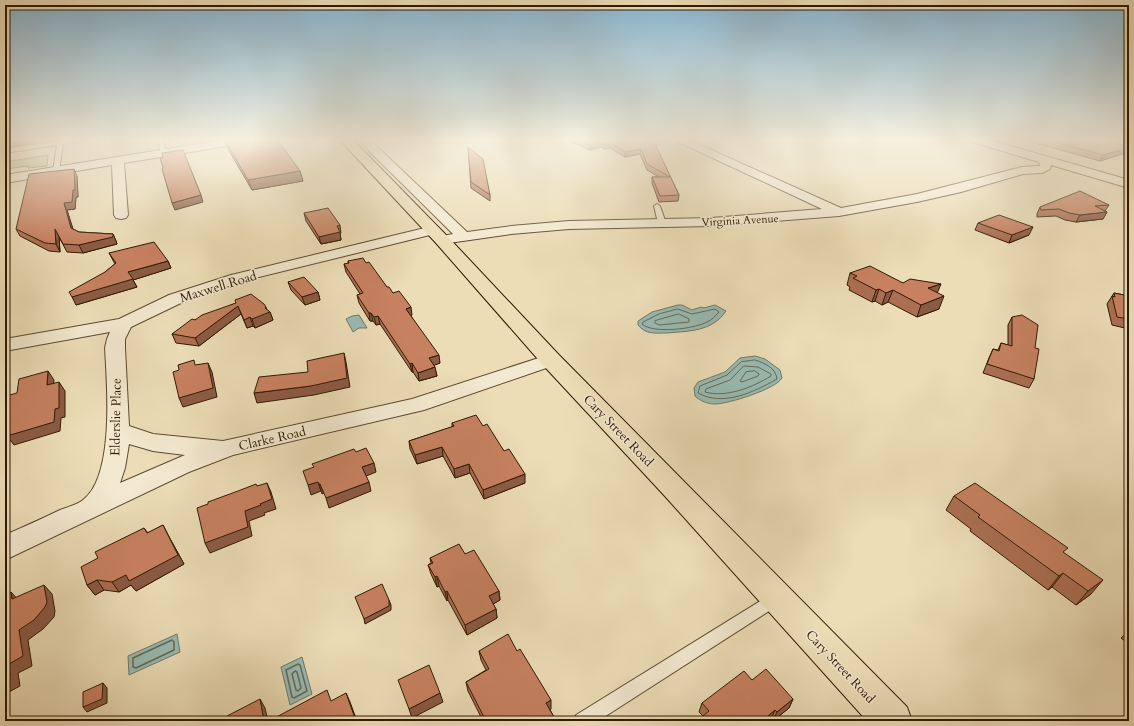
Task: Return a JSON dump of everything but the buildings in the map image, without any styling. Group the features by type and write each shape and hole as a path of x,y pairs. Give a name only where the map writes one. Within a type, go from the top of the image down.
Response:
{"main road":[{"name":"Cary Street Road","path":"381,173 446,235 551,360 673,487 893,721"}],"street":[{"path":"5,178 42,173"},
{"path":"118,173 120,215"},
{"path":"392,173 446,235"},
{"path":"752,173 839,212"},
{"name":"Virginia Avenue","path":"446,235 563,226 762,219 839,212 917,198 1015,173"},
{"name":"Virginia Avenue","path":"1061,173 1108,178 1126,173"},
{"path":"1090,173 1129,184"},
{"name":"Maxwell Road","path":"5,345 124,324 175,299 237,278 446,235"},
{"name":"Elderslie Place","path":"92,506 106,486 113,469 116,455 117,430 115,348 116,340 124,324"},
{"name":"Clarke Road","path":"5,548 180,466 228,448 416,405 551,360"},
{"path":"117,430 136,439 172,446 228,448"}],"lane":[{"path":"657,206 662,223"},
{"path":"582,721 777,598"}],"water":[{"path":"682,305 692,310 715,305 726,311 720,318 707,327 691,331 651,333 638,325 638,321 652,312"},
{"path":"359,315 367,328 359,328 353,332 346,319"},
{"path":"755,356 765,359 780,370 782,378 771,387 762,391 740,399 721,403 707,403 695,396 694,388 698,382 725,372 740,358"},
{"path":"177,634 180,652 129,675 128,656"},
{"path":"302,657 312,694 290,705 281,667"}]}
